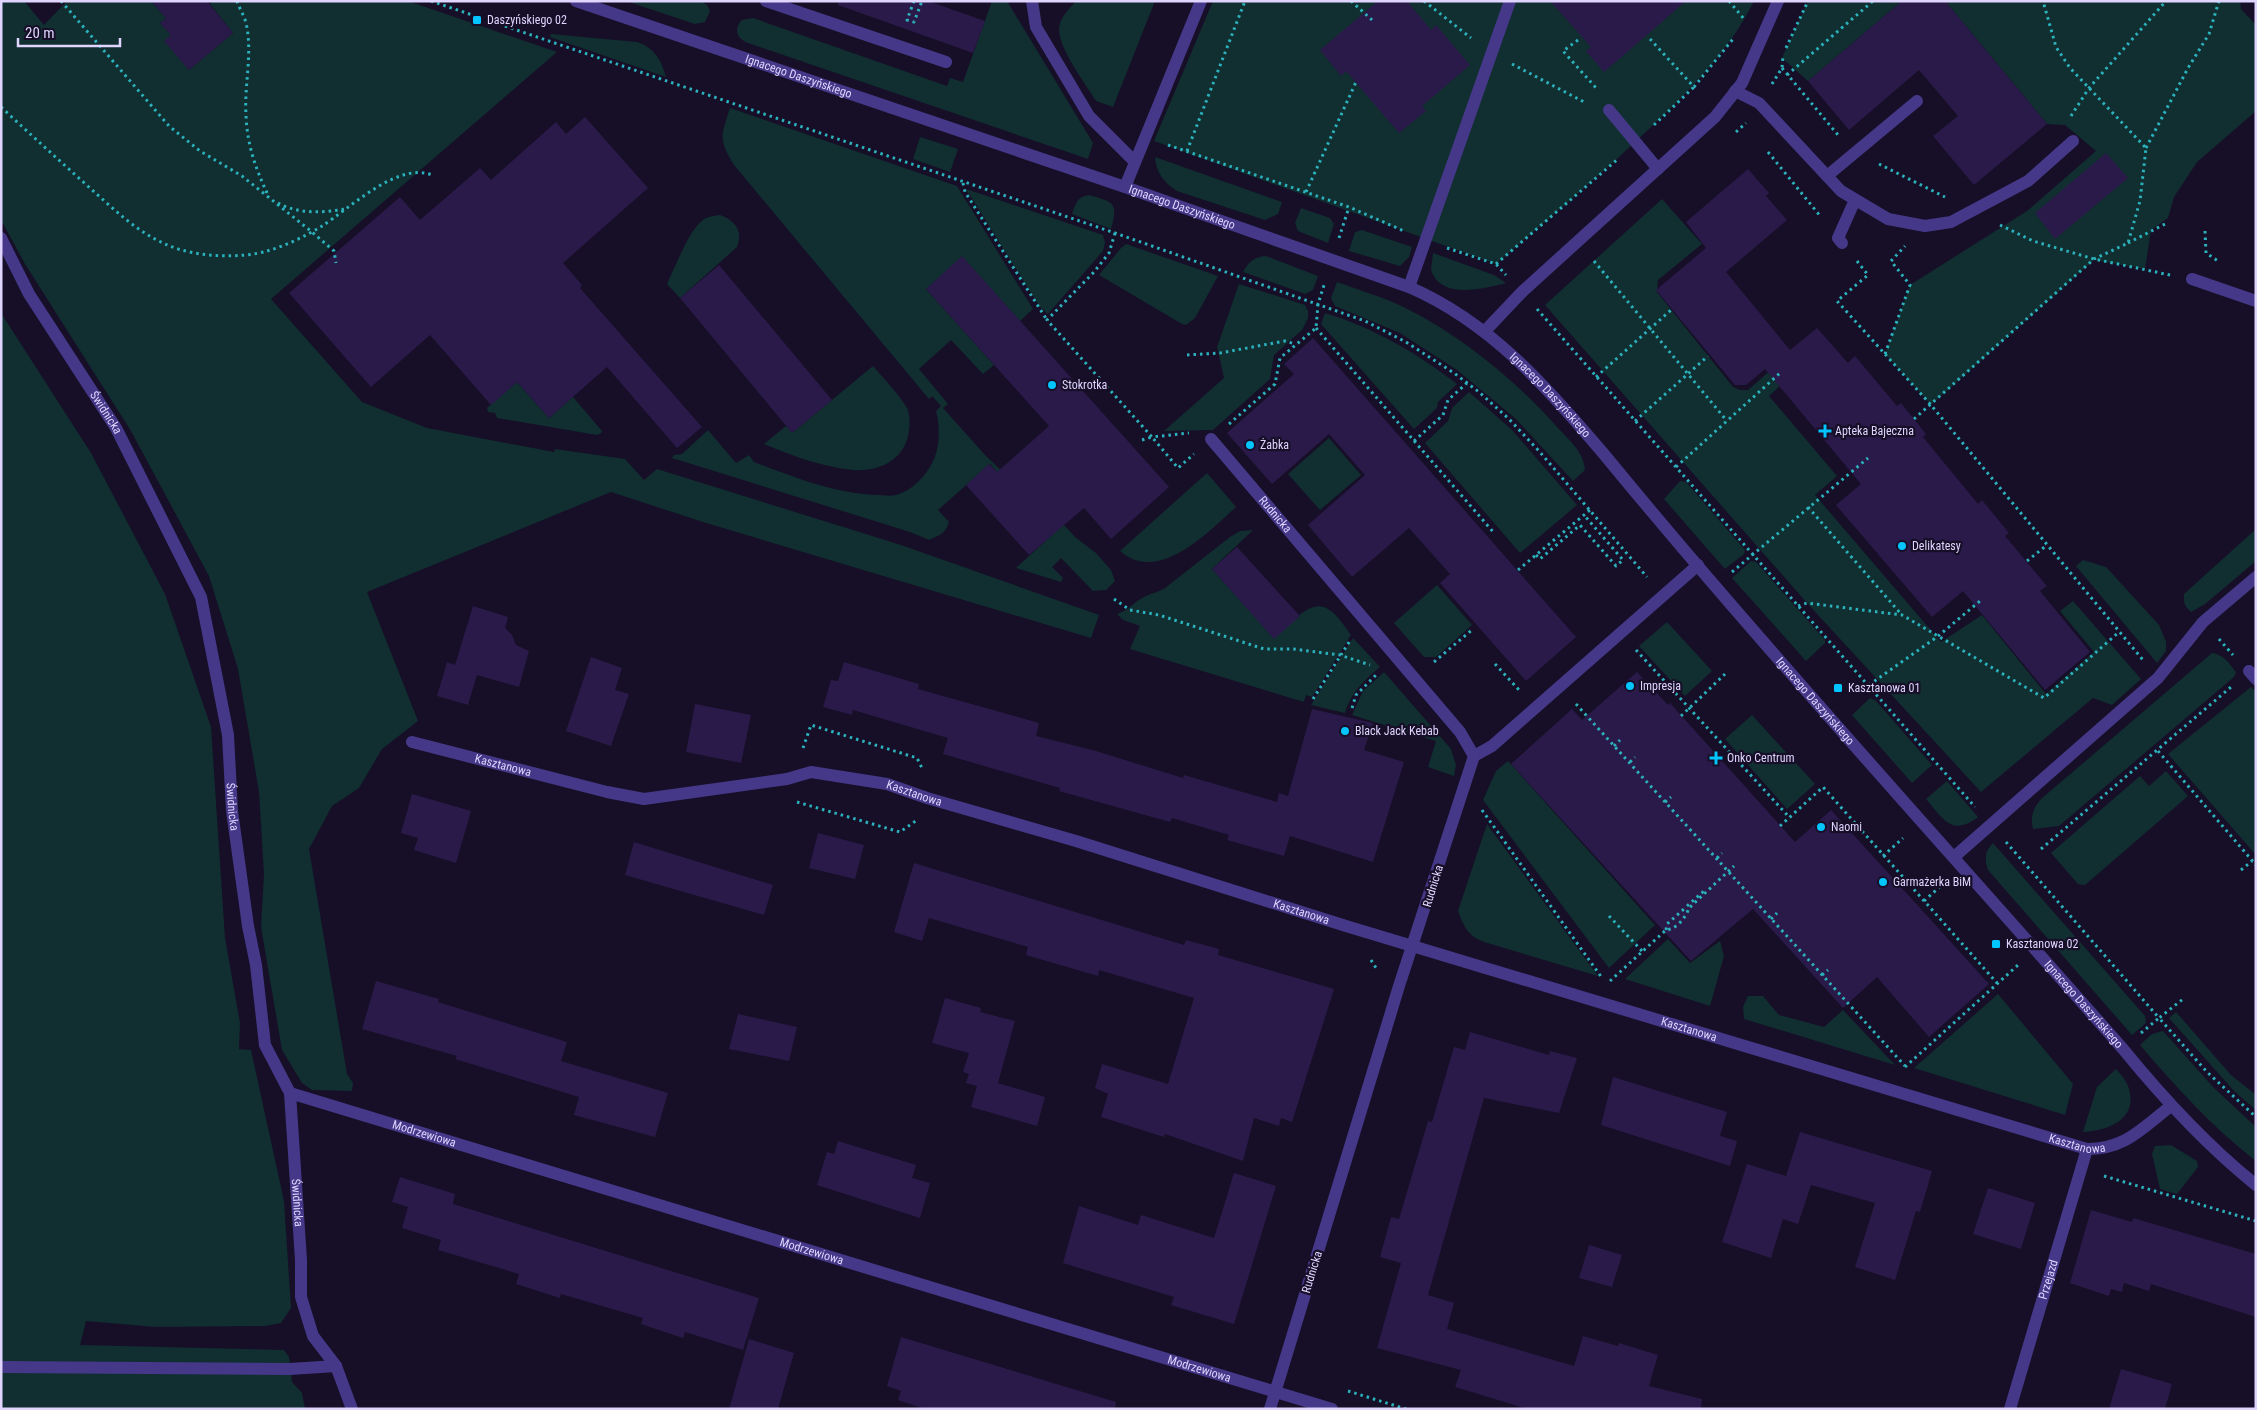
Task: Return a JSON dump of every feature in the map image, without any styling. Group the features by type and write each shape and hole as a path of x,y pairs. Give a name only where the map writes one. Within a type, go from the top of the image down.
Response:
{"street":[{"name":"Ignacego Daszyńskiego","path":"576,1 1125,187 1409,287 1448,306 1485,331 1532,373 1564,407 1715,586 2171,1106 2230,1165 2256,1185"},
{"path":"766,1 946,62"},
{"path":"1032,1 1036,27 1089,116 1135,162"},
{"path":"1125,187 1201,1"},
{"path":"1409,287 1424,240 1510,1"},
{"path":"1485,331 1523,291 1715,117 1742,83 1778,1"},
{"path":"1736,91 1759,103 1841,191 1888,219 1925,226 1951,222 2028,181 2073,141"},
{"path":"1826,176 1916,101"},
{"path":"1609,110 1637,141 1658,169"},
{"path":"1840,240 1855,200"},
{"name":"Świdnicka","path":"1,238 29,294 116,428 201,597 228,735 232,811 248,926 256,965 265,1045 290,1093 301,1260 301,1297 313,1336 336,1366 352,1409"},
{"path":"2192,279 2256,301"},
{"name":"Rudnicka","path":"1211,439 1460,732 1474,756 1414,946 1399,986 1270,1409"},
{"path":"1474,756 1492,746 1698,566"},
{"path":"1954,857 2158,678 2203,622 2256,577"},
{"name":"Kasztanowa","path":"412,742 607,792 644,799 790,778 811,772 887,784 927,798 1076,841 1414,946 2087,1149 2111,1148 2122,1144 2171,1106"},
{"name":"Modrzewiowa","path":"290,1093 1332,1409"},
{"name":"Przejazd","path":"2010,1409 2087,1149"},
{"path":"1,1367 290,1369 336,1366"}],"path":[{"path":"61,1 170,126 200,151 242,176 312,232 334,251 336,263"},
{"path":"236,1 246,22 249,48 246,115 250,147 256,172 270,199 289,209 334,211 346,209"},
{"path":"431,1 1115,233 1365,321 1406,342 1467,383 1509,419 1540,451 1650,580"},
{"path":"914,1 907,20 914,22 922,1"},
{"path":"1187,151 1245,1"},
{"path":"1351,1 1372,20"},
{"path":"1729,1 1745,20"},
{"path":"1782,68 1782,58 1808,1"},
{"path":"1788,75 1874,1"},
{"path":"2043,1 2056,47 2070,68 2146,148"},
{"path":"2073,141 2065,125 2089,88 2166,1"},
{"path":"2128,243 2140,201 2146,148 2188,68 2209,34 2219,1"},
{"path":"1740,27 1748,14"},
{"path":"1496,264 1637,141 1694,87 1726,50 1736,34"},
{"path":"1650,39 1694,87"},
{"path":"1578,40 1563,51 1613,107 1609,110"},
{"path":"1306,192 1356,82"},
{"path":"1,107 123,217 151,238 171,247 190,252 246,255 267,251 312,232 382,185 411,172 425,171 434,176"},
{"path":"1746,124 1752,131"},
{"path":"1145,138 1349,207 1424,240 1496,264 1523,291 1596,377 1869,685 2207,1072 2256,1118"},
{"path":"1764,146 1868,275 1837,301 1931,405 2158,678"},
{"path":"963,183 965,192 1047,320 1152,437 1167,434 1205,432 1211,439"},
{"path":"1914,419 2094,260 2167,223"},
{"path":"1885,354 1910,285 1891,261 1925,226"},
{"path":"2205,232 2206,252 2221,262"},
{"path":"1047,320 1094,272 1109,253 1115,233"},
{"path":"1594,261 1727,421"},
{"path":"1318,304 1316,328 1494,534"},
{"path":"1596,377 1671,310"},
{"path":"1280,358 1316,328"},
{"path":"1187,355 1220,353 1285,341 1295,344"},
{"path":"1636,422 1708,356"},
{"path":"1676,467 1780,373"},
{"path":"1414,441 1443,416 1448,400 1467,383"},
{"path":"1715,586 1868,458"},
{"path":"1808,507 1902,615 2044,698 2119,632"},
{"path":"1518,570 1590,510"},
{"path":"1536,555 1540,560 1580,525 1616,566 1623,560 1584,516"},
{"path":"2027,561 2047,545"},
{"path":"1114,599 1130,610 1159,615 1264,649 1340,655 1382,669"},
{"path":"1869,685 1937,636 1980,601"},
{"path":"1798,606 1807,603 1902,615"},
{"path":"1313,699 1340,655 1365,621"},
{"path":"2041,849 2158,750 2252,675 2203,622"},
{"path":"1620,633 1790,817"},
{"path":"1352,708 1355,698 1374,676 1397,658"},
{"path":"1495,664 1514,685"},
{"path":"1681,716 1726,674"},
{"path":"1575,702 1906,1066 2019,964"},
{"path":"920,818 900,832 788,799 790,778 811,725 917,758 924,772"},
{"path":"1614,746 1620,740"},
{"path":"2158,750 2256,865"},
{"path":"1630,762 1635,757"},
{"path":"1780,826 1823,787 1997,983"},
{"path":"1665,802 1671,797"},
{"path":"1482,810 1606,984 1666,930 1667,924 1734,866"},
{"path":"1883,856 1906,835"},
{"path":"1717,858 1722,854"},
{"path":"2241,870 2252,861"},
{"path":"1924,901 1947,881"},
{"path":"1666,930 1672,930 1687,916 1687,908 1704,890"},
{"path":"1771,918 1777,914"},
{"path":"1609,916 1642,951"},
{"path":"1365,956 1370,958 1379,974"},
{"path":"1822,975 1828,970"},
{"path":"2134,1039 2183,999"},
{"path":"2081,1169 2256,1221"}],"green space":[{"path":"1,1 24,1 44,25 67,1 151,1 166,18 160,23 171,35 165,41 189,70 233,33 210,4 213,1 408,1 557,52 271,299 362,402 427,428 554,452 555,449 625,459 644,480 657,469 901,545 1099,615 1091,638 703,522 611,492 367,592 418,721 382,749 359,788 332,806 309,849 347,1074 353,1083 352,1091 312,1090 302,1083 282,1050 261,927 264,874 259,792 238,669 209,576 131,431 25,264 1,220"},
{"path":"626,1 701,1 707,5 710,11 705,22 695,24"},
{"path":"992,1 1007,1 1093,143 1088,159 748,43 741,39 737,30 742,20 753,18 947,86 950,78 963,82"},
{"path":"1076,1 1155,1 1113,107 1096,101 1067,55 1063,45 1059,28 1061,20"},
{"path":"1213,1 1754,1 1733,37 1707,70 1679,100 1612,164 1496,264 1154,141"},
{"path":"1808,1 1902,1 1808,81 1782,58"},
{"path":"1945,1 2240,1 2241,9 2256,25 2256,111 2197,162 2174,197 2168,218 2151,230 2145,269 2094,260 1931,405 1885,354 1910,285 2027,211 2096,151 2065,125 2047,124"},
{"path":"551,34 637,42 653,51 662,65 666,77 550,37"},
{"path":"730,108 957,186 1033,309 1020,321 962,257 926,289 994,365 983,374 951,340 919,369 948,404 943,408 985,455 1007,476 1035,493 1075,537 1096,553 1111,570 1115,581 1106,590 1093,591 1061,558 1052,567 1063,578 1061,582 1016,568 1053,534 990,464 938,510 949,522 942,534 929,540 910,532 672,458 674,455 682,454 708,430 736,463 749,455 754,462 829,488 860,494 891,496 903,492 919,481 932,463 937,449 939,426 936,411 941,406 932,396 929,399 734,165 723,143 723,131"},
{"path":"920,137 958,149 950,172 913,159"},
{"path":"1155,157 1282,202 1278,214 1265,220 1177,191 1162,177 1157,168"},
{"path":"966,189 1103,235 1105,243 1103,251 1048,314 1040,307"},
{"path":"1089,195 1104,199 1112,204 1114,213 1111,229 1072,214 1079,199"},
{"path":"1662,199 1702,244 1658,280 1657,292 1733,387 1740,390 1748,390 1773,368 1786,380 1769,396 1837,476 1815,495 1941,642 1982,615 2046,694 2094,652 2060,611 2073,601 2141,679 2112,705 2093,698 1981,792 1807,603 1545,305"},
{"path":"1301,208 1330,218 1334,224 1328,243 1298,231 1295,223"},
{"path":"720,215 726,217 737,227 739,241 737,247 680,298 667,284 683,250 697,225 708,217"},
{"path":"1362,230 1412,247 1409,257 1400,266 1349,251 1355,232"},
{"path":"1126,244 1218,276 1195,318 1186,325 1182,324 1099,275"},
{"path":"1433,253 1494,275 1506,283 1486,288 1464,290 1444,286 1436,279 1431,270"},
{"path":"1266,256 1318,276 1313,290 1305,294 1243,272 1252,261"},
{"path":"1337,282 1395,303 1461,341 1502,373 1540,409 1579,452 1585,470 1573,481 1516,419 1457,370 1400,333 1335,306 1331,298"},
{"path":"1239,284 1305,305 1308,311 1308,318 1302,330 1274,355 1270,379 1213,430 1164,431 1224,378 1217,347"},
{"path":"1,313 91,453 165,594 211,727 225,938 240,1023 239,1049 251,1050 284,1201 291,1308 281,1323 265,1326 156,1327 86,1321 80,1345 284,1350 289,1357 292,1382 302,1393 305,1409 1,1409"},
{"path":"1325,313 1361,326 1394,342 1457,384 1438,402 1437,408 1414,429 1321,324"},
{"path":"873,366 899,397 909,413 907,441 897,456 890,462 873,469 841,469 786,453 764,444 786,426 792,433"},
{"path":"517,382 549,418 573,397 602,431 601,433 597,435 497,418 495,413 488,412 487,408"},
{"path":"1469,392 1512,430 1577,505 1520,553 1425,443 1448,421 1452,408"},
{"path":"1329,438 1361,475 1320,510 1288,474"},
{"path":"1207,473 1236,507 1212,529 1182,551 1166,559 1151,562 1135,560 1120,551"},
{"path":"1680,481 1686,482 1745,550 1744,554 1725,569 1664,499"},
{"path":"2256,529 2256,561 2205,604 2191,612 2185,604 2184,594"},
{"path":"1253,530 1212,569 1274,638 1306,610 1321,606 1335,614 1351,635 1312,697 1306,695 1304,702 1130,649 1140,626 1123,620 1117,614 1142,598 1165,588 1230,537 1240,531"},
{"path":"2083,560 2106,567 2159,625 2166,642 2166,651 2157,663 2076,566"},
{"path":"1751,561 1756,562 1825,640 1825,643 1806,661 1732,578"},
{"path":"1437,585 1472,625 1436,657 1424,657 1394,623"},
{"path":"1667,622 1712,671 1685,696 1639,646"},
{"path":"1353,638 1380,667 1358,688 1350,700 1345,713 1311,705"},
{"path":"2212,653 2223,657 2228,662 2236,672 2234,677 2059,826 2033,829 2033,813 2041,799"},
{"path":"1384,672 1451,749 1456,765 1454,776 1428,767 1436,741 1352,715 1363,691"},
{"path":"2251,687 2256,692 2256,855 2168,754"},
{"path":"1870,698 1876,701 1932,765 1912,783 1852,715"},
{"path":"1752,715 1815,784 1787,809 1725,739"},
{"path":"1508,761 1655,925 1609,968 1483,800 1496,771"},
{"path":"2166,771 2188,796 2085,885 2078,884 2051,853 2140,776 2149,786"},
{"path":"1947,781 1978,817 1969,823 1961,825 1949,823 1943,819 1926,799"},
{"path":"1487,824 1598,976 1484,942 1474,937 1467,930 1458,911"},
{"path":"1993,843 2145,1016 2146,1023 2132,1035 1988,870 1986,855"},
{"path":"1668,939 1690,963 1720,941 1724,956 1710,1006 1625,979"},
{"path":"1998,994 2073,1084 2065,1115 1914,1068"},
{"path":"1748,996 1763,996 1779,1015 1824,1027 1843,1010 1895,1065 1744,1019 1743,1007"},
{"path":"2176,1012 2231,1075 2256,1095 2256,1110 2235,1092 2169,1018"},
{"path":"2163,1031 2214,1088 2256,1127 2256,1161 2195,1106 2140,1045 2152,1034"},
{"path":"2116,1069 2128,1086 2131,1099 2125,1116 2111,1126 2083,1132 2097,1087"},
{"path":"2171,1145 2197,1161 2198,1167 2177,1194 2160,1189 2152,1154 2155,1146"}],"building":[{"path":"151,1 207,1 233,33 189,70 164,41 171,35 160,23 166,18"},
{"path":"838,1 928,1 985,21 973,53 838,5"},
{"path":"1378,1 1407,1 1431,30 1436,25 1470,65 1422,106 1426,111 1399,133 1346,71 1341,76 1320,50"},
{"path":"1550,1 1686,1 1604,72 1586,51 1591,47"},
{"path":"1902,1 1945,1 2047,124 1974,185 1933,136 1958,116 1919,70 1849,130 1808,81"},
{"path":"585,117 648,188 563,263 582,285 580,288 702,427 677,448 607,367 549,418 517,382 491,405 430,335 371,387 289,293 400,197 420,220 480,168 491,180 556,122 566,134"},
{"path":"2106,153 2128,178 2055,239 2035,213"},
{"path":"1748,169 1769,193 1766,196 1787,220 1726,272 1790,350 1817,328 1848,363 1855,356 1897,406 1901,403 1926,434 1923,437 1978,504 1982,500 2009,533 2005,536 2047,586 2040,591 2090,652 2045,690 1963,591 1932,617 1836,505 1861,484 1765,369 1746,385 1735,385 1656,290 1706,248 1686,222"},
{"path":"962,256 1169,487 1111,539 1084,508 1029,555 966,485 989,464 997,472 1049,426 926,289"},
{"path":"719,265 832,400 792,433 680,298"},
{"path":"1313,338 1576,637 1526,681 1440,583 1450,574 1409,528 1352,577 1308,525 1365,475 1329,434 1272,484 1227,433 1294,374 1284,364"},
{"path":"1237,547 1300,616 1274,639 1212,569"},
{"path":"473,606 508,617 505,628 512,635 516,645 529,651 519,687 477,675 468,705 437,696 447,662 455,665"},
{"path":"591,657 622,668 615,690 629,694 611,746 566,731"},
{"path":"844,662 919,684 918,689 1039,723 1036,736 1096,751 1183,778 1184,775 1277,802 1279,793 1288,796 1312,709 1373,723 1364,750 1404,762 1373,862 1290,836 1284,856 1227,840 1229,835 1172,818 1170,822 1059,791 1060,788 943,754 948,738 853,710 852,715 823,707 831,680 838,681"},
{"path":"1637,672 1668,705 1670,703 1795,842 1831,810 1989,984 1929,1037 1877,977 1843,1008 1753,909 1691,961 1511,764 1572,709 1582,720"},
{"path":"695,704 751,715 741,763 686,752"},
{"path":"412,794 471,811 456,863 414,850 418,838 401,833"},
{"path":"818,833 864,845 855,879 809,868"},
{"path":"634,842 773,885 764,915 625,875"},
{"path":"914,863 1184,945 1186,940 1219,949 1218,955 1334,989 1292,1122 1281,1118 1279,1126 1254,1118 1243,1161 1165,1134 1164,1137 1101,1117 1108,1094 1095,1088 1102,1064 1168,1084 1194,998 1099,970 1098,976 1026,955 1028,947 929,918 922,941 894,932"},
{"path":"376,981 439,999 438,1002 567,1042 561,1061 668,1093 655,1137 574,1115 579,1097 455,1059 457,1056 362,1029"},
{"path":"945,998 981,1008 980,1012 1015,1021 998,1083 1045,1097 1037,1126 971,1107 977,1086 966,1083 969,1074 963,1072 969,1053 932,1043"},
{"path":"738,1014 797,1027 789,1061 729,1049"},
{"path":"1470,1032 1549,1055 1550,1051 1577,1058 1559,1113 1484,1098 1428,1295 1454,1303 1447,1329 1574,1366 1583,1336 1618,1346 1619,1343 1658,1355 1649,1386 1702,1399 1701,1409 1528,1409 1455,1387 1461,1370 1377,1348 1401,1263 1380,1257 1391,1217 1399,1219 1428,1121 1432,1122 1454,1047 1465,1050"},
{"path":"1613,1077 1727,1112 1720,1136 1737,1141 1730,1166 1601,1125"},
{"path":"1800,1132 1932,1171 1920,1212 1916,1211 1895,1280 1855,1267 1875,1203 1811,1185 1798,1224 1783,1219 1771,1258 1722,1242 1747,1164 1786,1176"},
{"path":"838,1141 916,1165 912,1178 930,1183 920,1218 817,1185 827,1152 834,1154"},
{"path":"1234,1173 1276,1186 1234,1324 1171,1305 1174,1297 1063,1263 1079,1206 1138,1225 1141,1215 1214,1238"},
{"path":"400,1177 455,1194 453,1204 759,1298 743,1350 685,1332 683,1338 641,1324 643,1318 561,1294 560,1298 516,1284 519,1274 438,1250 441,1240 402,1228 408,1207 392,1202"},
{"path":"1988,1188 2035,1203 2021,1249 1973,1234"},
{"path":"2091,1210 2132,1222 2133,1218 2256,1254 2256,1317 2151,1284 2149,1291 2124,1283 2122,1292 2111,1289 2109,1296 2070,1283"},
{"path":"1589,1245 1622,1255 1612,1287 1579,1278"},
{"path":"901,1337 1116,1402 1115,1409 925,1409 898,1400 901,1391 887,1386"},
{"path":"749,1339 794,1353 778,1409 729,1409"},
{"path":"2121,1369 2172,1384 2165,1409 2109,1409"}],"place":[{"name":"Daszyńskiego 02","path":"477,20"},
{"name":"Stokrotka","path":"1052,385"},
{"name":"Apteka Bajeczna","path":"1825,431"},
{"name":"Żabka","path":"1250,445"},
{"name":"Delikatesy","path":"1902,546"},
{"name":"Impresja","path":"1630,686"},
{"name":"Kasztanowa 01","path":"1838,688"},
{"name":"Black Jack Kebab","path":"1345,731"},
{"name":"Onko Centrum","path":"1716,758"},
{"name":"Naomi","path":"1821,827"},
{"name":"Garmażerka BiM","path":"1883,882"},
{"name":"Kasztanowa 02","path":"1996,944"}]}
